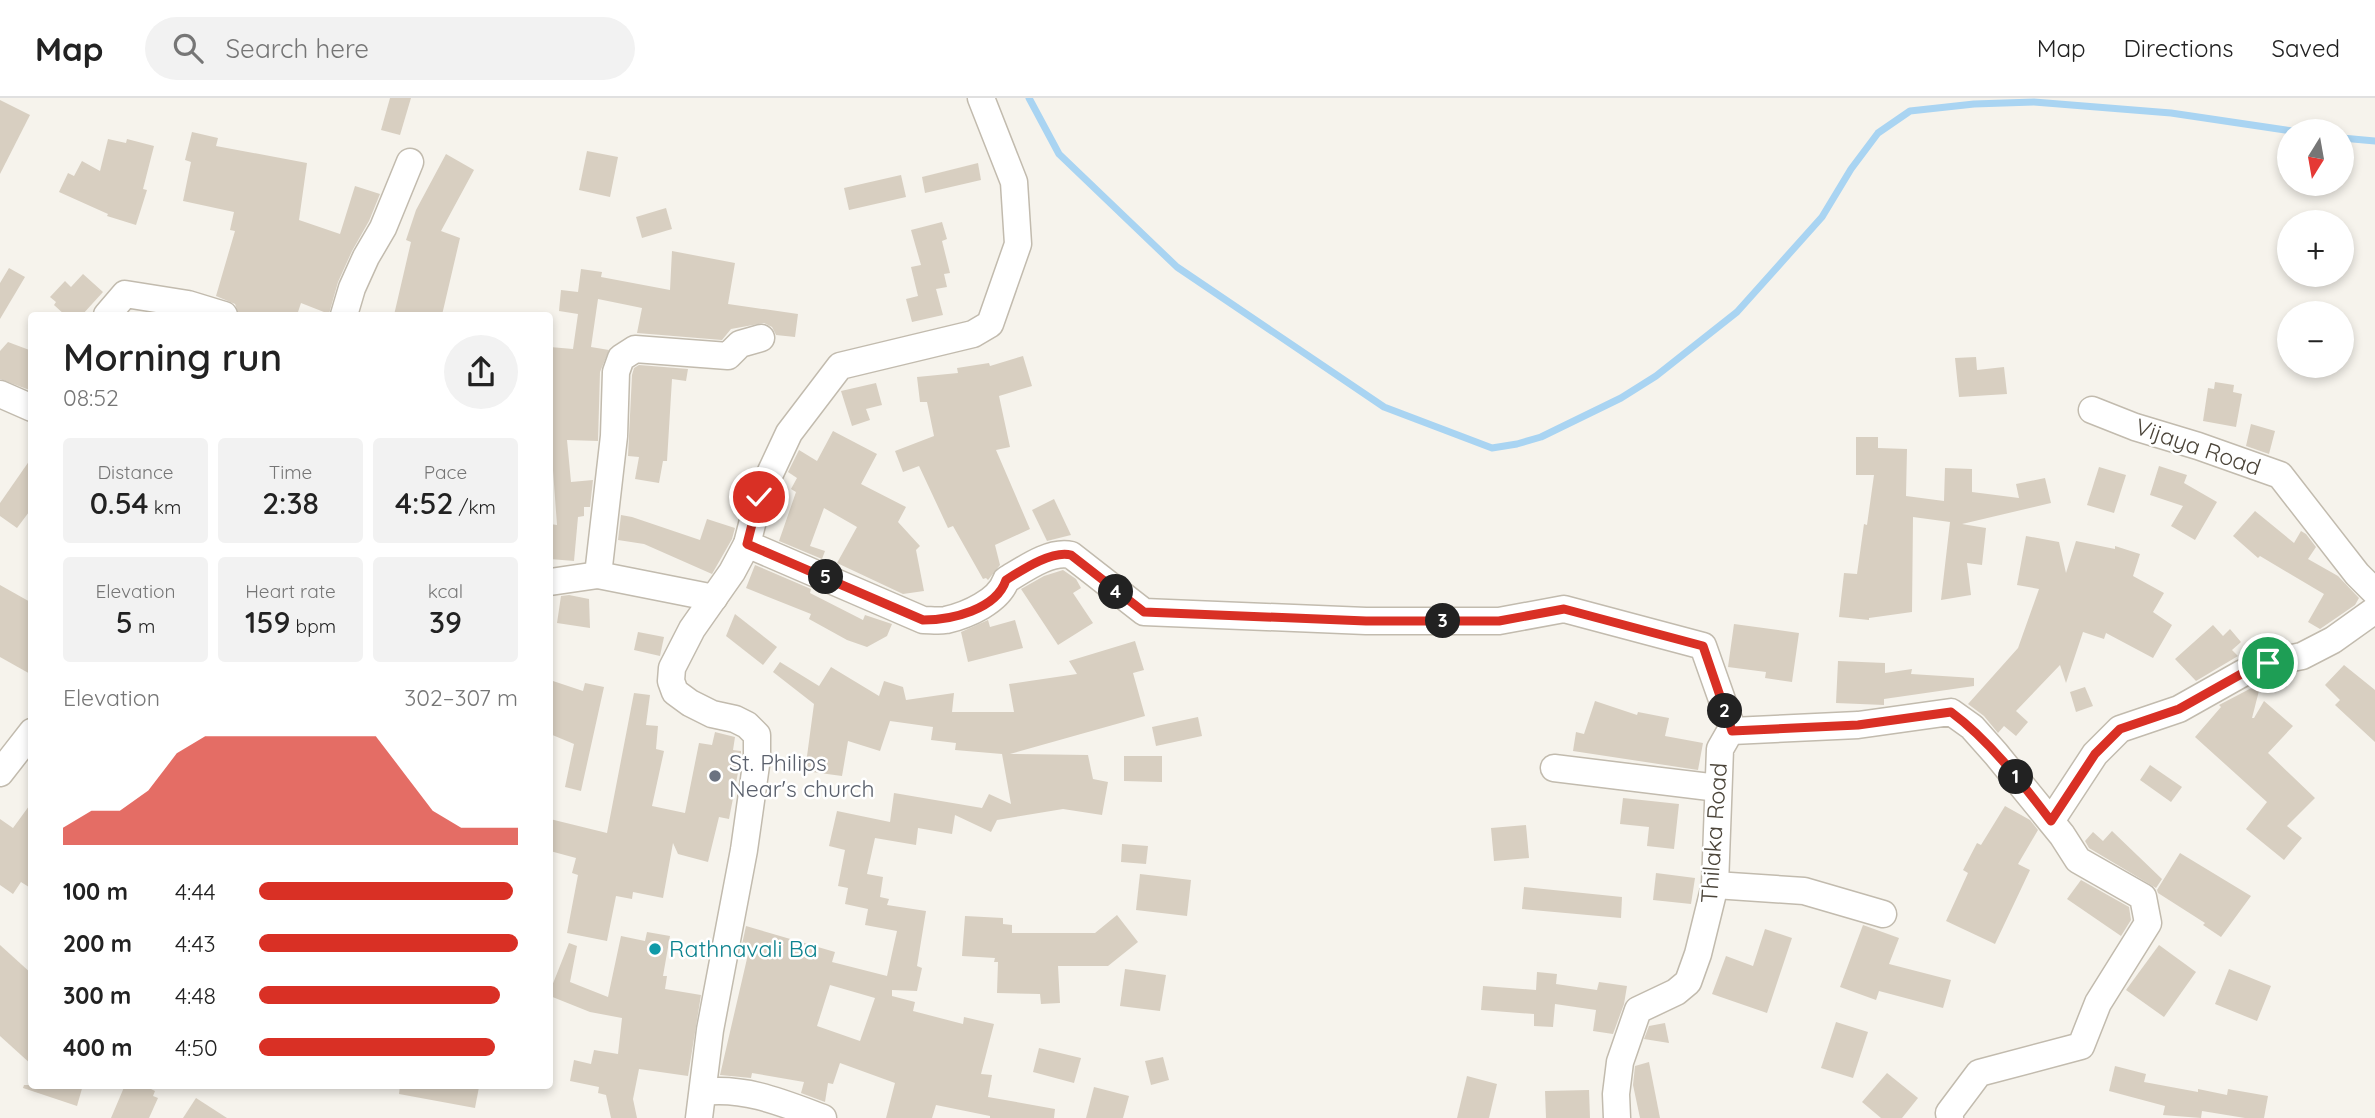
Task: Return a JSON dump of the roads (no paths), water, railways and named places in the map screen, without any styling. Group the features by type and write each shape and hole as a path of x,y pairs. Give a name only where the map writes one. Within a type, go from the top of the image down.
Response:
{"street":[{"path":"701,1105 710,1030 744,850 757,758 757,735 747,725 735,719 712,714 690,704 675,692 671,681 672,668 692,629 747,544 759,497 789,433 839,366 973,334 990,324 1018,244 1014,182 981,98"},
{"path":"345,312 357,278 383,228 410,162"},
{"path":"110,312 125,294 187,304 214,312"},
{"path":"598,575 614,436 616,372 621,358 635,349 728,356 740,344 761,338"},
{"path":"0,394 28,406"},
{"name":"Vijaya Road","path":"2092,410 2280,475 2357,574 2375,592"},
{"path":"747,544 923,620 946,620 992,602 1006,580 1033,564 1064,554 1071,555 1144,612 1366,621 1499,621 1564,609 1703,646 1732,729 1858,725 1951,712 1972,727 1996,754 2051,821 2078,860 2143,897 2148,923 2098,1003 2081,1046 1979,1073 1949,1113 1950,1118"},
{"path":"553,582 598,575 714,598"},
{"path":"2051,821 2095,754 2120,729 2179,709 2243,673 2268,663 2302,656 2333,640 2375,610"},
{"name":"Thilaka Road","path":"1617,1118 1616,1094 1620,1062 1638,1010 1676,992 1688,982 1698,954 1715,885 1720,749 1732,729"},
{"path":"0,773 28,737"},
{"path":"1554,768 1718,788"},
{"path":"1715,885 1804,891 1883,914"},
{"path":"701,1105 721,1090 746,1092 823,1118"}],"waterway":[{"path":"1029,98 1059,154 1177,267 1384,407 1492,448 1541,437 1621,398 1656,376 1737,312 1822,217 1851,169 1878,133 1910,111 1974,104 2034,102 2171,113 2277,129"},
{"path":"2354,139 2375,141"}],"place":[{"name":"St. Philips Near's church","path":"715,776"},
{"name":"Rathnavali Ba","path":"655,949"}]}
